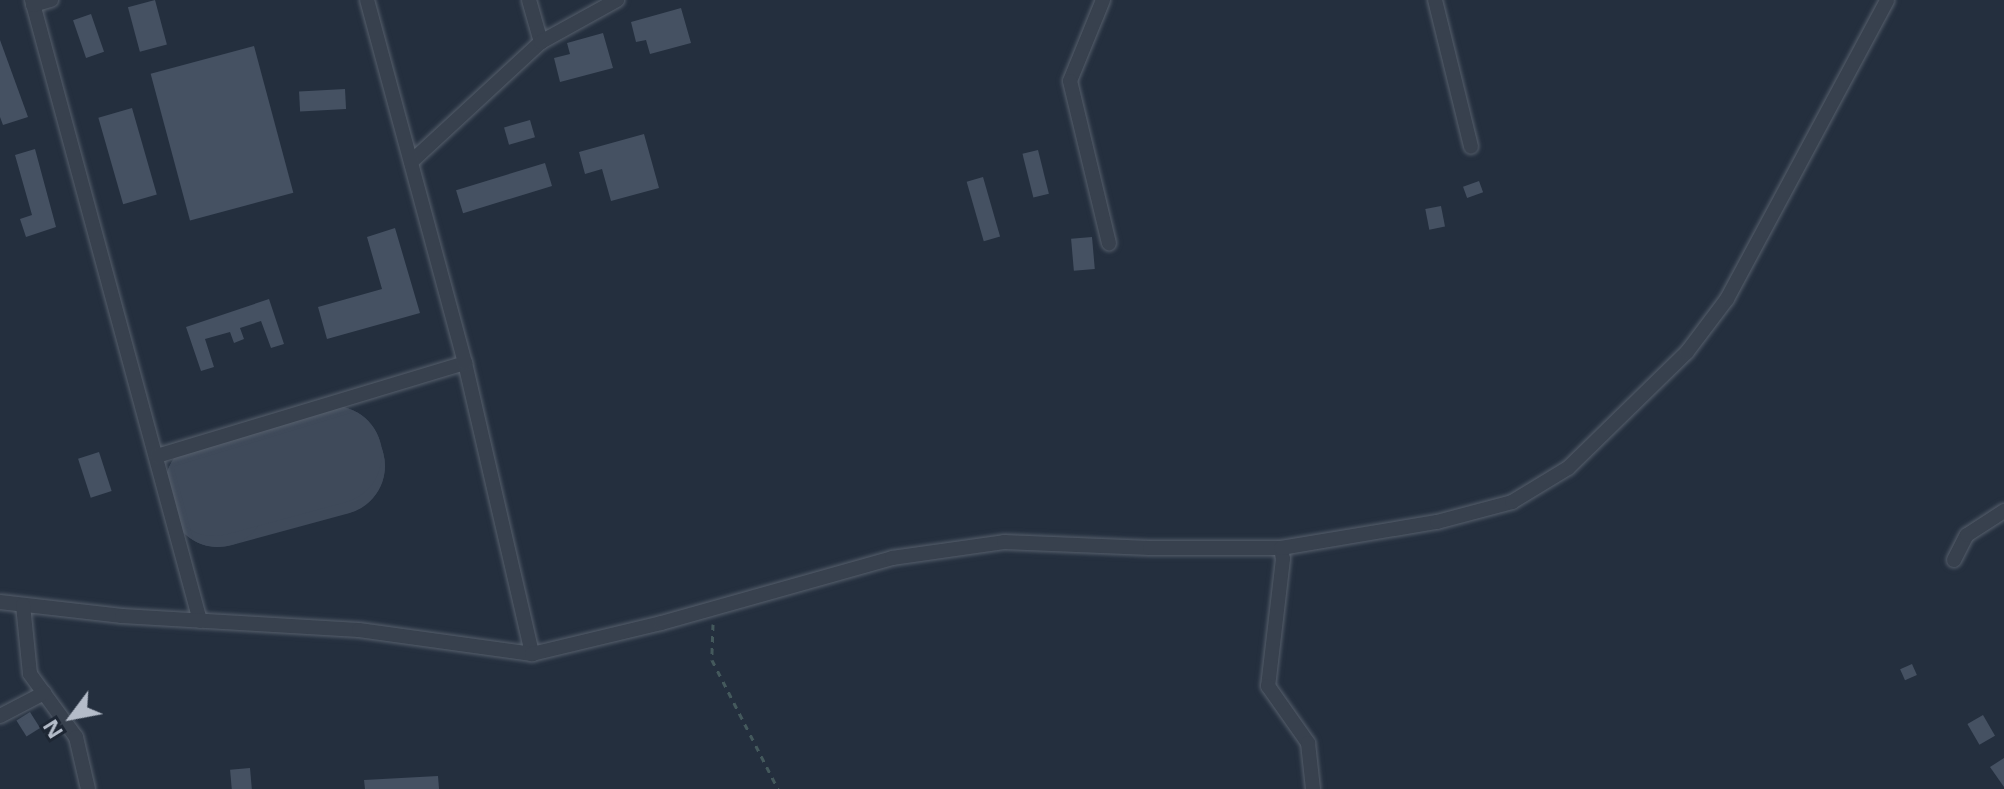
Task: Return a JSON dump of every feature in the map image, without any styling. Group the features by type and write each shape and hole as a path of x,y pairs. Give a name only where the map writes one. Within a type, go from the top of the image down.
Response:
{"street":[{"path":"51,0 33,3 200,621"},
{"path":"367,0 465,363 532,654"},
{"path":"529,0 541,42"},
{"path":"411,162 541,42 617,0"},
{"path":"1103,0 1070,81 1109,243"},
{"path":"1435,0 1471,147"},
{"path":"0,602 200,621 359,630 532,654 892,558 1004,542 1150,548 1281,548 1437,522 1512,502 1568,468 1687,352 1727,299 1887,0"},
{"path":"157,456 465,363"},
{"path":"1954,560 1967,535 2004,511"},
{"path":"1281,548 1283,559 1268,686 1308,743 1313,789"},
{"path":"23,605 30,674 76,737 88,789"},
{"path":"0,716 44,693"}],"path":[{"path":"713,608 712,660 778,789"}],"building":[{"path":"155,0 167,44 140,52 128,7"},
{"path":"681,8 691,43 650,54 646,40 636,42 631,22"},
{"path":"91,14 104,52 86,58 73,20"},
{"path":"603,33 613,68 560,82 554,58 570,54 567,43"},
{"path":"0,40 28,117 3,125 0,117"},
{"path":"254,46 293,193 190,221 151,74"},
{"path":"345,89 346,109 300,111 299,91"},
{"path":"132,108 157,195 123,204 98,118"},
{"path":"530,120 535,137 509,145 504,127"},
{"path":"644,134 659,188 611,201 602,169 585,174 579,152"},
{"path":"35,149 56,227 26,237 20,219 32,215 15,155"},
{"path":"1038,150 1049,194 1033,198 1022,154"},
{"path":"545,163 552,186 463,213 456,190"},
{"path":"983,177 1000,237 984,241 967,182"},
{"path":"1479,181 1483,192 1467,198 1463,187"},
{"path":"1441,206 1445,227 1429,230 1425,209"},
{"path":"395,228 420,313 327,339 318,307 382,289 367,237"},
{"path":"1092,237 1095,269 1074,271 1071,239"},
{"path":"269,299 284,344 271,348 261,321 240,328 244,339 234,343 230,332 205,339 214,367 201,371 186,327"},
{"path":"99,452 112,491 91,498 78,459"},
{"path":"1912,664 1917,675 1905,680 1900,669"},
{"path":"30,712 40,728 26,737 16,720"},
{"path":"1983,715 1995,736 1979,745 1967,724"},
{"path":"2004,758 2004,787 1990,767"},
{"path":"250,768 252,789 232,789 230,770"},
{"path":"438,776 439,789 365,789 364,780"}],"runway":[{"path":"333,455 336,466 218,498 214,487 333,455"}]}
